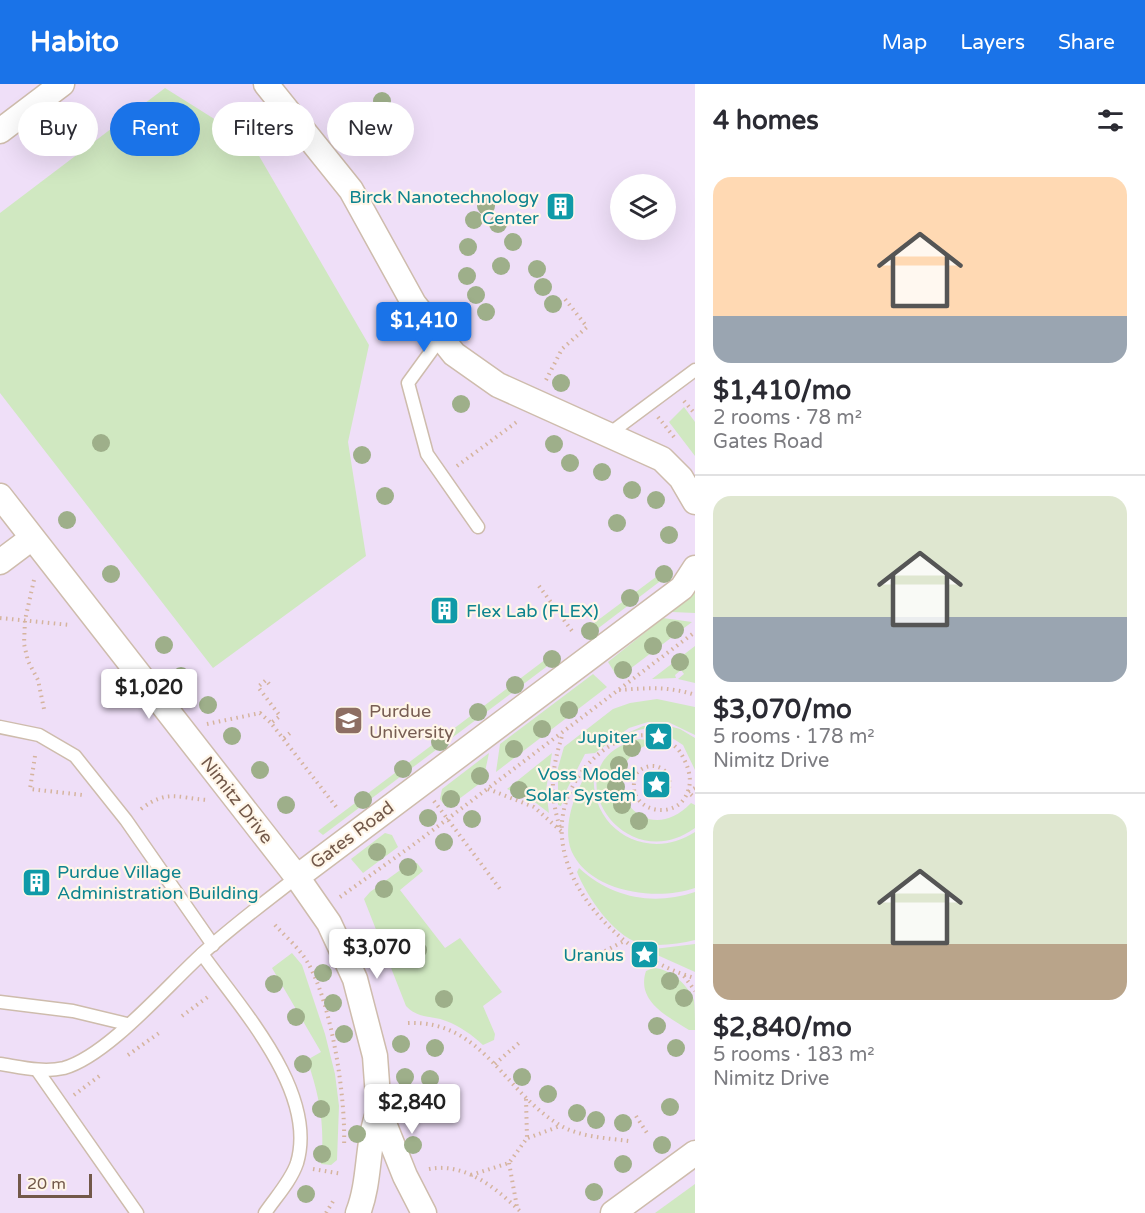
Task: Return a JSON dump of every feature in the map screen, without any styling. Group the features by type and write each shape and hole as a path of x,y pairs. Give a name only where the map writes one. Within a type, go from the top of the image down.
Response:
{"street":[{"path":"0,131 62,84"},
{"path":"266,84 351,189 414,304 454,354 498,385 662,459 681,478 695,502"},
{"name":"Nimitz Drive","path":"0,496 297,877 333,930 355,979 375,1056 379,1111 405,1176 424,1213"},
{"path":"0,562 32,538"},
{"name":"Gates Road","path":"297,877 682,588 695,568"},
{"name":"Nimitz Drive","path":"358,1213 367,1177 372,1129 379,1111"},
{"path":"613,1213 695,1153"}],"lane":[{"path":"440,339 408,383 427,454 478,527"},
{"path":"609,434 695,370"},
{"path":"0,727 39,735 75,756 126,820 213,945"},
{"name":"Gates Road","path":"0,1064 37,1070 63,1068 85,1059 127,1024 202,954 297,877"},
{"path":"202,954 272,1054 287,1080 298,1108 301,1142 296,1165 265,1213"},
{"path":"0,1002 73,1011 127,1024"},
{"path":"37,1070 137,1213"}],"path":[{"path":"543,387 562,348 587,327 565,299"},
{"path":"443,476 525,416"},
{"path":"34,579 24,644 28,661 38,680 44,709"},
{"path":"539,586 572,631"},
{"path":"0,618 70,625"},
{"path":"341,897 695,632"},
{"path":"269,684 266,680 258,687 280,716 271,723"},
{"path":"619,690 655,687 677,689 695,695"},
{"path":"207,724 260,713 284,738 337,808"},
{"path":"564,732 553,772 551,793 568,865 578,888 605,925 624,941 684,975 695,978"},
{"path":"284,738 290,733"},
{"path":"561,831 567,799 574,783 596,757 615,742 629,737 642,735 658,737 676,747 687,764 690,783 688,792"},
{"path":"35,756 28,789 87,796 104,792"},
{"path":"648,782 649,789 656,794 669,788 671,779 667,772 659,766 650,765 637,773 634,791 639,802 648,809 659,811 673,807 695,788"},
{"path":"422,784 500,889"},
{"path":"488,789 534,807 561,831"},
{"path":"688,792 695,798"},
{"path":"126,820 151,801 166,796 177,795 208,800"},
{"path":"274,925 305,959 322,1001 338,1067 344,1114 343,1154"},
{"path":"605,951 624,941"},
{"path":"684,975 695,991"},
{"path":"182,1016 209,996"},
{"path":"408,1023 426,1022 451,1029 479,1048 526,1099 560,1126 594,1137 629,1141"},
{"path":"128,1055 159,1033"},
{"path":"495,1064 520,1042"},
{"path":"73,1096 102,1074"},
{"path":"526,1099 527,1138"},
{"path":"636,1116 649,1136"},
{"path":"471,1175 509,1163 527,1138 560,1126"},
{"path":"509,1163 517,1208"},
{"path":"340,1185 343,1164"},
{"path":"296,1165 342,1174"},
{"path":"419,1171 438,1167 471,1175 495,1188 522,1213"},
{"path":"326,1213 336,1194"}],"shaded area":[{"name":"Purdue University","path":"0,84 695,84 695,1213 0,1213"}],"green space":[{"path":"165,88 187,102 147,102"},
{"path":"200,110 212,118 212,156 259,156 369,345 348,442 366,556 213,668 0,393 0,213 75,156 98,156 98,139 110,130 110,156 200,156"},
{"path":"684,407 695,422 695,456 669,422"},
{"path":"668,568 672,571 667,576 588,636 582,632"},
{"path":"695,592 695,613 672,612"},
{"path":"663,618 692,622 618,678 608,662"},
{"path":"695,646 695,683 678,679 684,674 681,670 675,675 676,678 652,679"},
{"path":"554,653 558,658 323,835 318,831"},
{"path":"593,674 607,687 496,772 500,744"},
{"path":"657,699 695,707 695,735 668,722 648,722 629,728 595,753 585,754 561,806 558,805 558,768 564,747 613,709 630,703"},
{"path":"662,724 680,729 695,738 695,770 683,745 666,734 664,730 647,728 619,737 643,726"},
{"path":"639,739 647,740 649,744 631,756 622,772 622,788 628,803 639,814 654,820 672,817 691,803 695,805 695,828 668,840 643,840 621,829 605,812 597,791 599,770 612,752"},
{"path":"489,753 483,781 447,808 440,799 442,789"},
{"path":"552,753 546,790 549,813 532,800 507,789"},
{"path":"587,773 594,773 595,793 601,811 611,825 625,835 641,842 659,844 677,841 695,832 695,888 663,894 628,891 612,886 584,869 574,856 568,836 573,802"},
{"path":"385,833 392,835 398,847 363,873 351,859"},
{"path":"410,863 417,863 423,871 400,890 445,948 460,938 502,992 483,1006 495,1034 494,1040 483,1045 456,1025 420,1015 406,1006 364,899 370,892"},
{"path":"579,868 605,886 634,896 664,898 695,892 695,940 653,945 640,943 620,933 602,914 587,892 577,872"},
{"path":"695,944 695,972 655,954 654,949"},
{"path":"292,953 302,965 325,1034 335,1074 339,1106 337,1160 331,1165 321,1164 320,1112 307,1060 321,1052 272,968"},
{"path":"653,968 672,974 687,989 694,1000 695,1030 689,1030 663,1013 649,999 644,982 646,971"},
{"path":"695,1184 695,1213 655,1213"}],"place":[{"name":"Birck Nanotechnology Center","path":"560,207"},
{"name":"Flex Lab (FLEX)","path":"445,611"},
{"name":"Purdue University","path":"348,721"},
{"name":"Jupiter","path":"658,737"},
{"name":"Voss Model Solar System","path":"657,784"},
{"name":"Purdue Village Administration Building","path":"36,882"},
{"name":"Uranus","path":"645,955"}]}
